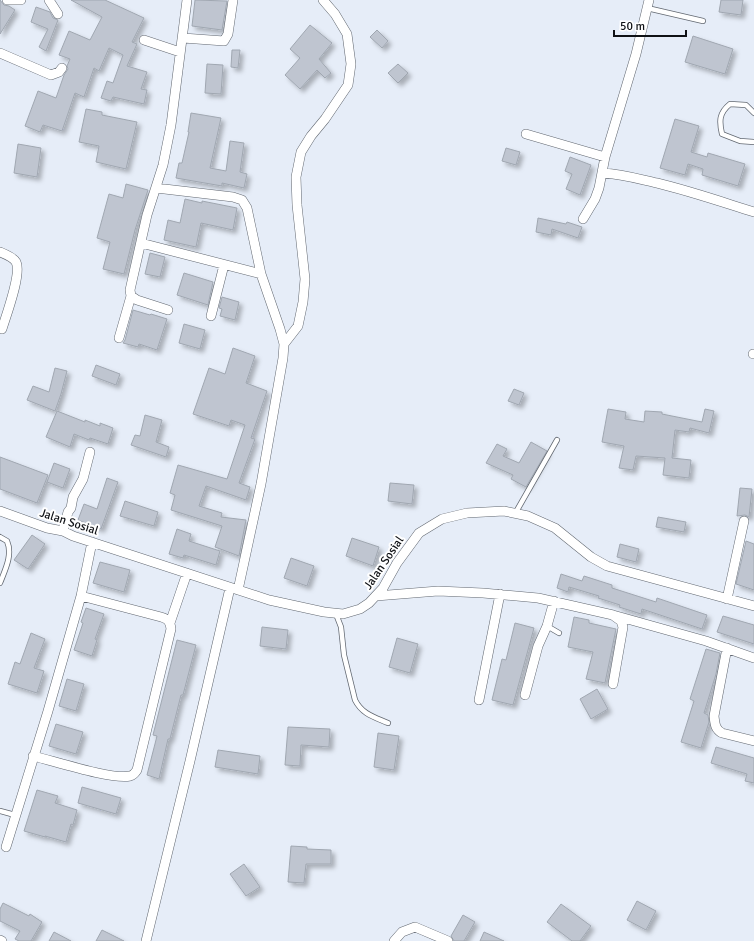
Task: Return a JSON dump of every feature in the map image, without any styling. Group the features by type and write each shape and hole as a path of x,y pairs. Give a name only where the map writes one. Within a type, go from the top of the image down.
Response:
{"street":[{"path":"8,0 21,0"},
{"path":"49,0 58,14"},
{"path":"119,338 131,296 130,290 132,278 149,208 163,165 171,125 187,0"},
{"path":"183,38 224,41 228,34 233,0"},
{"path":"284,344 298,326 304,295 305,279 297,204 296,178 301,152 348,85 351,64 347,34 335,14 323,0"},
{"path":"583,219 595,199 599,188 605,157 638,47 648,4"},
{"path":"144,40 180,52"},
{"path":"1,56 51,75 59,72 62,68"},
{"path":"526,134 605,157"},
{"path":"603,173 620,174 665,185 754,212"},
{"path":"146,941 265,462 283,358 284,344 261,274 247,208 242,200 233,196 156,188"},
{"path":"141,243 261,274"},
{"path":"0,252 10,256 16,262 18,271 17,280 2,329"},
{"path":"211,316 224,265"},
{"path":"131,296 137,300 168,310"},
{"path":"63,531 73,497 83,479 90,452"},
{"name":"Jalan Sosial","path":"0,511 47,528 63,531 73,536 234,589 296,606 336,614 343,614 360,609 370,603 383,588 397,563 419,533 442,519 467,513 504,511 516,512 555,528 591,557 607,566 754,606"},
{"path":"727,599 744,521"},
{"path":"6,847 48,711 81,596 92,542"},
{"path":"33,756 113,776 135,774 171,629 170,623 187,573"},
{"path":"376,596 438,591 500,594 538,598 613,615 692,637 754,658"},
{"path":"479,700 500,594"},
{"path":"81,596 168,619 170,623"},
{"path":"525,695 538,646 547,626 554,601"},
{"path":"613,615 621,621 623,628 613,684"},
{"path":"727,648 714,716 714,724 718,731 722,733 754,741"},
{"path":"394,941 402,932 415,927 448,941"}],"lane":[{"path":"648,4 703,21"},
{"path":"754,113 746,105 730,104 724,109 720,116 720,126 722,134 726,136 754,142"},
{"path":"516,512 557,440"},
{"path":"0,537 8,541 10,548 9,557 0,583"},
{"path":"336,614 341,627 344,655 355,700 365,713 388,723"},
{"path":"547,626 559,634"},
{"path":"0,811 15,815"}],"building":[{"path":"0,0 4,5 15,10 0,34"},
{"path":"71,0 105,0 144,18 132,42 137,44 127,66 147,72 141,89 147,90 144,104 113,97 111,101 101,98 107,81 113,83 123,55 109,48 99,71 94,68 84,97 75,93 62,131 43,125 40,132 25,126 38,91 56,98 64,75 68,69 67,66 70,59 59,55 69,31 90,40 102,17"},
{"path":"195,0 227,1 222,30 192,26"},
{"path":"721,0 743,0 741,15 719,12"},
{"path":"36,7 50,12 53,18 58,20 46,51 39,47 48,29 31,22"},
{"path":"310,25 332,43 319,59 331,73 325,78 317,70 300,89 285,75 300,58 290,49"},
{"path":"377,30 388,41 382,48 370,37"},
{"path":"693,36 733,49 725,74 685,62"},
{"path":"232,50 240,50 238,68 231,67"},
{"path":"207,64 223,65 221,94 205,93"},
{"path":"398,64 408,73 398,83 388,73"},
{"path":"86,109 102,112 102,115 137,122 126,169 96,162 99,146 79,142"},
{"path":"191,113 221,118 210,168 226,171 230,141 244,143 240,172 247,174 244,188 222,183 222,186 176,178 179,163 182,163 189,132"},
{"path":"675,119 699,126 691,152 707,157 708,153 745,164 738,186 702,175 703,169 688,164 685,175 660,168"},
{"path":"18,144 41,148 37,177 14,173"},
{"path":"506,148 520,152 516,165 502,161"},
{"path":"570,157 591,165 580,195 566,189 572,174 565,171"},
{"path":"126,184 148,190 135,230 124,274 103,269 110,242 97,238 109,194 123,198"},
{"path":"185,199 237,208 233,230 201,223 196,247 164,240 168,220 180,223"},
{"path":"538,218 566,224 567,222 582,227 578,238 552,229 551,235 536,232"},
{"path":"150,253 165,257 160,277 145,274"},
{"path":"184,273 213,282 208,305 177,295"},
{"path":"222,297 239,302 235,320 220,316 222,309 219,308"},
{"path":"133,310 167,319 157,350 139,344 138,347 123,343"},
{"path":"184,324 205,330 200,349 179,343"},
{"path":"233,348 255,356 246,383 267,391 251,438 255,439 239,483 250,487 246,500 206,486 199,506 222,513 221,517 246,520 239,556 215,547 222,526 171,510 175,495 170,493 178,465 227,479 245,425 231,420 229,426 193,414 209,368 225,374"},
{"path":"96,365 120,374 116,385 92,376"},
{"path":"55,368 67,371 55,411 27,400 33,386 49,392"},
{"path":"514,389 524,393 519,405 508,401"},
{"path":"608,409 626,412 625,419 644,422 645,411 662,412 662,414 702,422 705,409 714,411 709,433 690,428 689,432 675,430 672,458 691,460 689,478 663,475 665,458 636,456 633,470 619,468 624,446 602,442"},
{"path":"57,411 85,422 85,420 100,426 100,423 113,428 108,444 90,438 89,440 74,434 70,447 46,437"},
{"path":"145,415 162,420 156,442 169,447 166,457 131,445 135,435 140,436"},
{"path":"531,442 547,451 526,487 511,479 513,475 486,463 497,444 507,449 503,456 519,463"},
{"path":"0,457 48,475 37,503 0,489"},
{"path":"54,463 70,469 63,488 47,482"},
{"path":"107,478 118,482 101,529 78,520 84,504 97,509"},
{"path":"390,483 414,485 412,504 388,501"},
{"path":"740,488 752,489 749,517 745,515 737,516"},
{"path":"125,501 158,512 154,526 120,516"},
{"path":"658,517 686,522 684,532 656,527"},
{"path":"177,529 191,534 189,541 220,551 216,565 184,555 183,558 169,554"},
{"path":"32,535 45,544 28,569 14,560"},
{"path":"352,538 379,547 373,566 346,556"},
{"path":"746,541 754,544 754,590 736,584"},
{"path":"620,544 639,549 636,562 617,557"},
{"path":"291,558 314,566 307,586 284,578"},
{"path":"100,562 130,570 124,592 93,583"},
{"path":"561,574 582,581 584,576 612,585 612,588 656,602 657,598 707,615 702,629 642,609 641,614 598,598 599,596 569,587 568,592 557,588"},
{"path":"86,608 104,614 95,639 97,640 92,656 74,650 83,623 81,622"},
{"path":"723,616 754,625 754,644 717,632"},
{"path":"574,617 589,620 589,623 616,629 605,683 586,679 593,652 568,647"},
{"path":"515,623 534,628 513,705 492,700 502,659 506,660"},
{"path":"262,627 288,630 286,649 260,646"},
{"path":"31,633 45,639 34,668 44,671 37,693 8,684 15,662 20,664"},
{"path":"397,638 418,644 410,673 389,667"},
{"path":"177,640 196,645 170,739 168,739 159,779 147,775 157,736 153,735"},
{"path":"706,649 720,653 716,674 704,713 708,715 709,722 701,748 681,742 694,701 690,699"},
{"path":"67,679 84,684 76,711 59,706"},
{"path":"597,689 608,709 591,719 580,699"},
{"path":"56,724 83,732 76,754 49,746"},
{"path":"288,727 330,729 329,747 301,745 300,766 285,765"},
{"path":"378,733 399,736 394,770 374,767"},
{"path":"716,747 754,758 754,783 745,781 747,774 711,763"},
{"path":"218,750 260,756 258,774 215,767"},
{"path":"82,787 121,798 116,814 78,803"},
{"path":"37,790 58,796 55,803 77,810 66,842 24,831"},
{"path":"291,846 307,847 307,849 331,850 331,864 306,864 304,883 288,882"},
{"path":"244,864 260,887 246,896 230,874"},
{"path":"637,901 656,911 646,930 627,920"},
{"path":"3,903 29,916 30,914 42,922 31,941 19,941 15,939 20,931 0,921 0,909"},
{"path":"561,904 591,926 580,941 572,941 547,922"},
{"path":"463,915 475,922 464,941 454,941 451,936"},
{"path":"102,930 124,941 96,941"},
{"path":"54,932 71,941 49,941"},
{"path":"484,932 504,941 480,941"}]}
